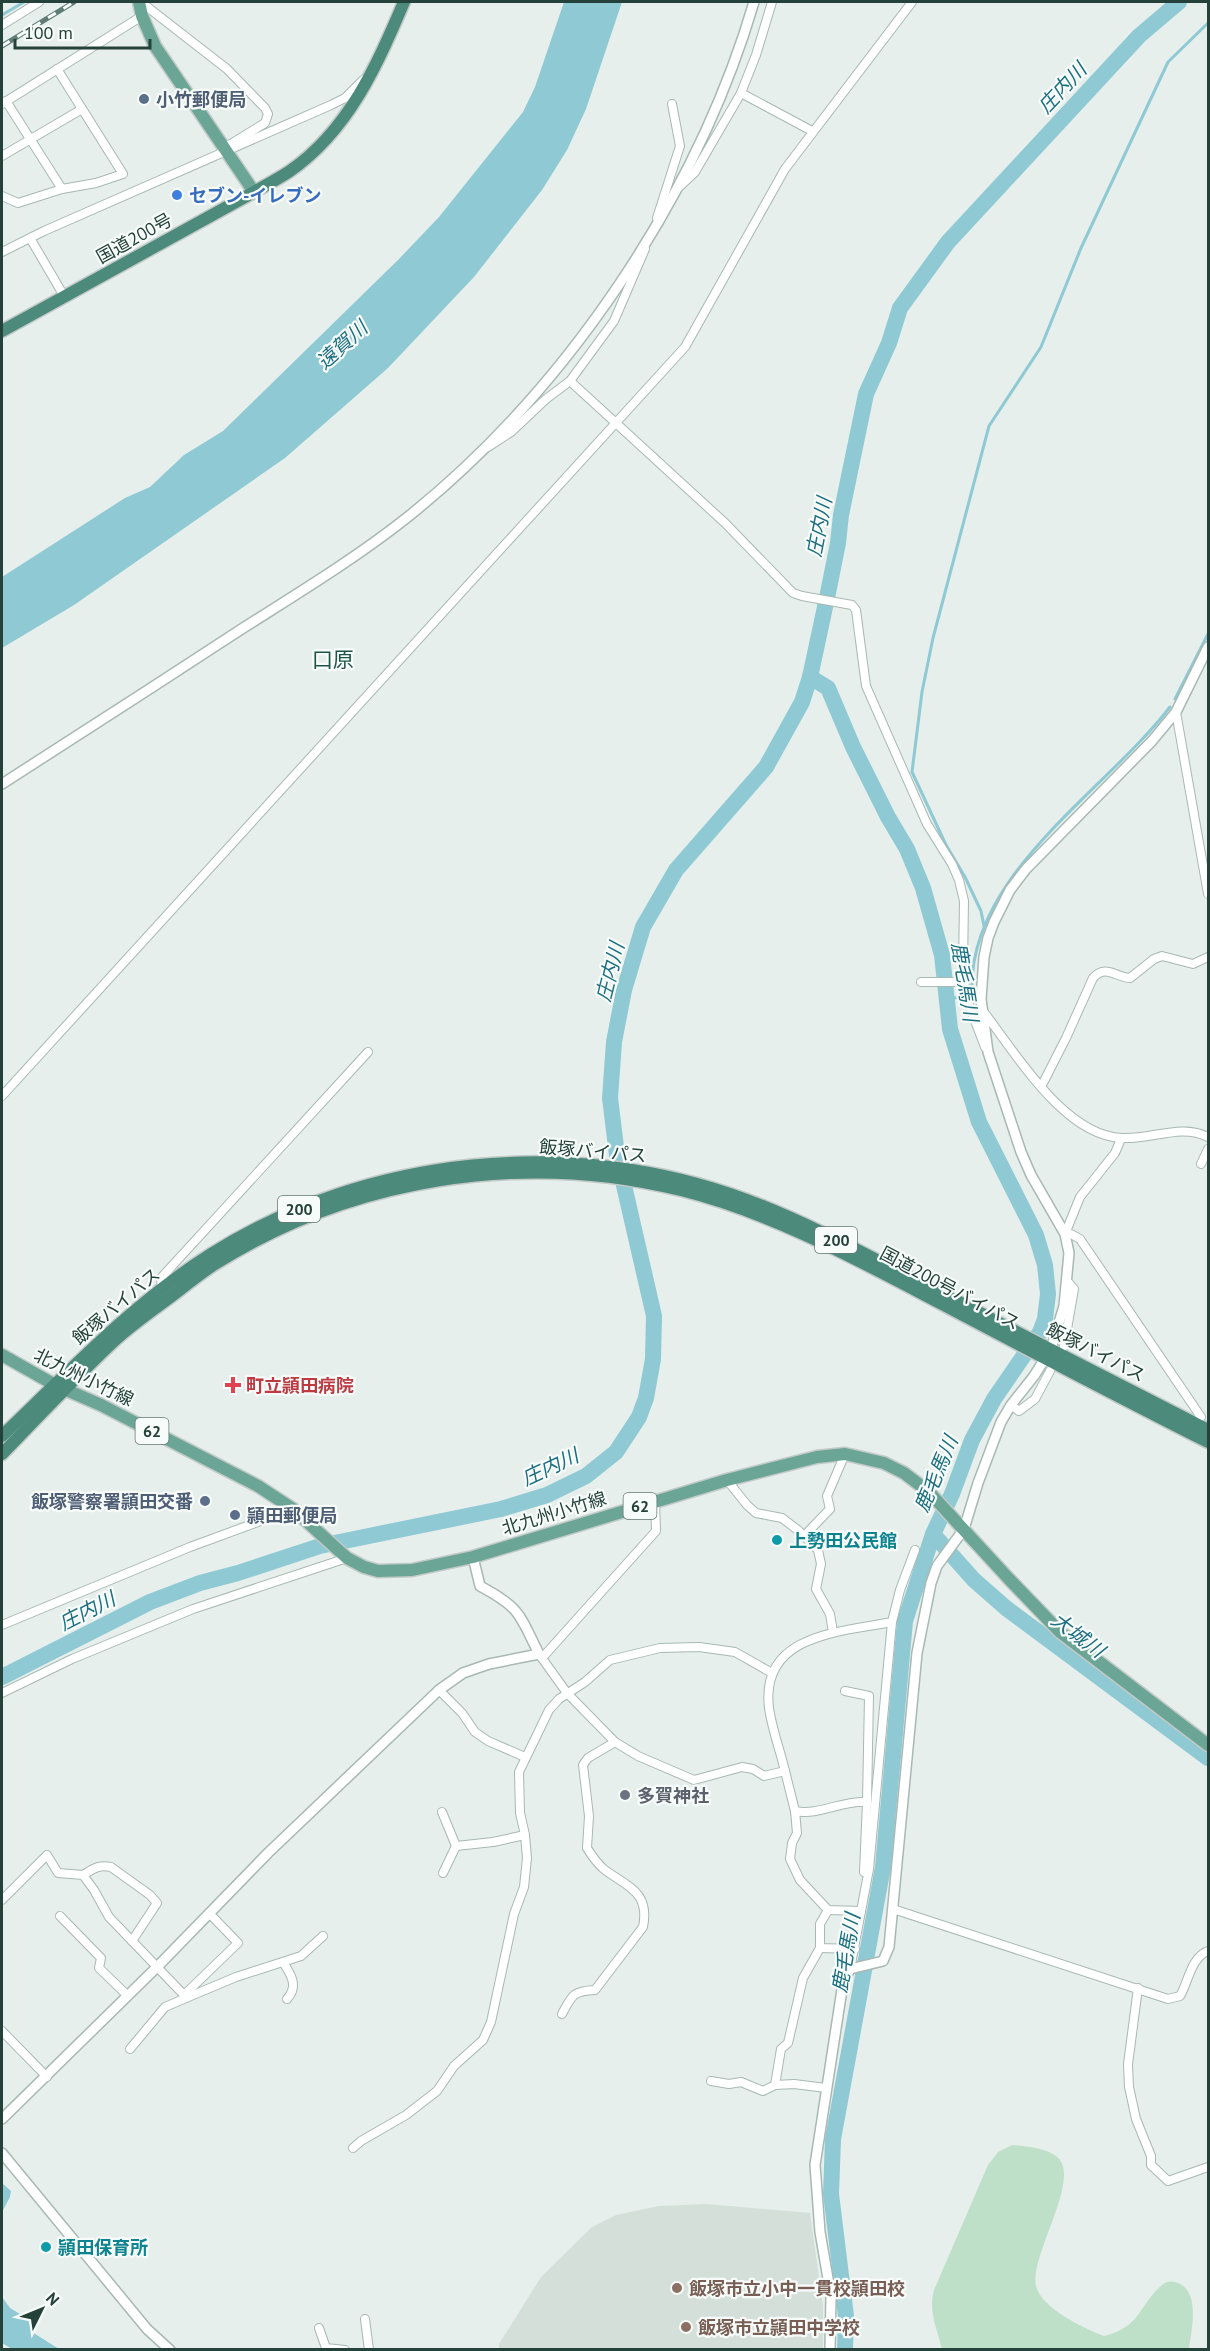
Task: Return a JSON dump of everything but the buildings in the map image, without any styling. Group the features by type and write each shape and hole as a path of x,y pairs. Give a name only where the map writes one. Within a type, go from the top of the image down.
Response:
{"highway":[{"name":"国道200号","path":"2,331 254,192 290,170 316,149 346,115 373,71 405,2"},
{"name":"飯塚バイパス","path":"2,1436 61,1388 108,1333 162,1289 213,1254 309,1204 377,1182 430,1171 495,1163 597,1171"},
{"name":"国道200号バイパス","path":"2,1454 61,1388 114,1341 214,1265 265,1237 313,1215 370,1194 477,1174 597,1171 654,1179 775,1222 1045,1352 1209,1442"},
{"name":"飯塚バイパス","path":"1045,1352 1209,1430"}],"main road":[{"path":"140,2 142,16 155,46 254,192"},
{"name":"北九州小竹線","path":"2,1355 61,1388 101,1405 258,1486 296,1512 347,1558 364,1567 392,1572 472,1557 727,1480 817,1457 845,1454 884,1463 912,1478 929,1492 1060,1632 1209,1745"}],"street":[{"path":"2,25 39,2"},
{"path":"140,2 227,69 265,108 268,114 265,123 225,149"},
{"path":"2,784 346,562 411,514 482,450 547,381 573,348 606,303 654,228 678,188 720,97 754,2"},
{"path":"678,188 695,172 741,93 756,55 772,2"},
{"path":"2,1096 685,347 785,169 912,2"},
{"path":"62,189 4,102 142,16"},
{"path":"2,196 18,202 123,174 57,69"},
{"path":"2,252 225,149 345,98 373,71"},
{"path":"741,93 812,131"},
{"path":"482,450 511,432 546,399 570,381 614,321 654,228 680,146 672,104"},
{"path":"2,156 82,109"},
{"path":"30,238 64,296"},
{"path":"570,381 725,523 793,593 852,605 856,610 866,686 923,815 959,880 964,901 963,982 972,1016 988,1052 1031,1175 1065,1234 1069,1253 1064,1306 1045,1352 1001,1422 961,1526 952,1546 937,1566 931,1583 917,1653 890,1947 880,1962 850,1969"},
{"path":"988,1052 982,1011 984,957 994,922 1010,890 1041,853 1152,741 1176,712 1209,647"},
{"path":"1176,712 1209,894"},
{"path":"1041,1087 1093,978 1098,973 1102,970 1110,971 1130,978 1154,959 1162,956 1193,964 1209,957"},
{"path":"921,982 963,982"},
{"path":"982,1011 1041,1087 1057,1105 1080,1123 1101,1134 1121,1138 1181,1131 1200,1133 1209,1137"},
{"path":"162,1289 161,1278 368,1052"},
{"path":"1065,1234 1080,1197 1115,1153 1121,1138"},
{"path":"1201,1164 1209,1149"},
{"path":"1065,1234 1071,1234 1080,1239 1201,1417"},
{"path":"1064,1346 1074,1289 1067,1281"},
{"path":"1011,1405 1019,1411 1035,1399 1050,1371"},
{"path":"804,1536 830,1509 827,1496 845,1454"},
{"path":"727,1480 736,1494 756,1513 782,1518 818,1550 821,1564 816,1589 830,1614 833,1632"},
{"path":"2,2119 158,1966 268,1853 439,1690 463,1673 489,1664 540,1656 656,1531 655,1501"},
{"path":"2,1625 190,1547 296,1512"},
{"path":"830,2349 831,2296 820,2232 815,2183 818,2139 843,1983 850,1969 855,1949 869,1869 892,1622 900,1590 915,1550"},
{"path":"472,1557 480,1586 506,1600 523,1618 540,1656 567,1693 615,1742 638,1756 694,1780 742,1767 753,1769 764,1776 785,1771"},
{"path":"2,1693 72,1659 193,1609 347,1558"},
{"path":"828,1910 800,1880 790,1858 791,1847 797,1833 795,1811 769,1707 772,1673 786,1654 806,1640 833,1632 892,1622"},
{"path":"353,2148 406,2115 437,2091 454,2066 483,2040 490,2022 514,1914 524,1887 528,1858 520,1813 519,1772 549,1710 610,1660 660,1648 699,1647 735,1652 772,1673"},
{"path":"439,1690 462,1713 475,1732 488,1741 525,1757"},
{"path":"845,1691 869,1696 862,1910"},
{"path":"562,2014 572,1996 578,1991 595,1990 643,1927 645,1916 643,1904 637,1892 603,1869 587,1848 590,1816 583,1765 588,1758 615,1742"},
{"path":"795,1811 806,1813 845,1803 867,1803"},
{"path":"442,1812 456,1846 443,1873"},
{"path":"456,1846 493,1842 525,1835"},
{"path":"2,1900 47,1855 58,1873 83,1875 96,1867 103,1865 111,1867 150,1895 157,1903 132,1941"},
{"path":"83,1875 109,1917 185,1997"},
{"path":"893,1909 1168,1999 1180,1996 1190,1972 1204,1953 1209,1951"},
{"path":"775,2085 781,2049 788,2043 799,1989 820,1948 820,1924 823,1915 828,1910 862,1910"},
{"path":"185,1997 238,1943 209,1913"},
{"path":"60,1916 102,1958 99,1968 128,1996"},
{"path":"130,2049 165,2007 236,1977 302,1956 323,1936"},
{"path":"820,1948 855,1949"},
{"path":"283,1962 294,1985 293,1992 287,1999"},
{"path":"1138,1988 1128,2064 1129,2087 1136,2119 1151,2156 1151,2165 1167,2181 1209,2166"},
{"path":"2,2031 47,2077"},
{"path":"711,2081 729,2084 741,2082 763,2091 775,2085 794,2084 826,2088"},
{"path":"2,2153 147,2329 170,2349"},
{"path":"365,2319 369,2349"},
{"path":"319,2328 326,2348 345,2349"}],"shaded area":[{"name":"飯塚市立小中一貫校頴田校","path":"707,2204 810,2213 823,2306 823,2349 499,2349 499,2344 541,2277 592,2227 616,2215 659,2206"}],"green space":[{"path":"1012,2145 1046,2151 1056,2156 1063,2166 1064,2180 1060,2198 1036,2272 1036,2286 1046,2302 1075,2323 1104,2336 1125,2327 1138,2315 1162,2285 1175,2282 1189,2293 1192,2302 1193,2322 1189,2349 942,2349 933,2313 934,2290 988,2165 998,2152"}],"water":[{"name":"遠賀川","path":"564,2 622,2 586,109 567,150 542,190 474,277 388,368 285,458 74,605 2,648 2,577 125,498 150,487 184,455 223,431 439,217 523,112 535,87"},
{"path":"2,2183 11,2191 2,2212"},
{"path":"2,2297 10,2308 28,2319 32,2332 59,2349 12,2349 2,2343"}],"waterway":[{"path":"2,15 24,2"},
{"name":"庄内川","path":"2,1677 150,1602 200,1583 320,1546 501,1509 547,1495 586,1476 616,1452 639,1417 646,1398 653,1359 654,1316 617,1155 610,1098 614,1042 624,990 643,927 676,870 766,767 802,702 810,677 828,593 841,515 866,394 889,343 900,308 948,242 1139,36 1179,2"},
{"path":"984,926 981,911 946,845 912,772 922,692 933,638 989,426 1041,347 1081,248 1168,62 1208,23"},
{"path":"1175,699 1208,634"},
{"name":"鹿毛馬川","path":"810,677 828,688 853,747 888,817 907,849 923,888 942,955 950,1029 979,1122 1036,1235 1045,1265 1048,1294 1045,1319 1040,1332 994,1399 972,1440 952,1494 933,1534 905,1621 883,1867 833,2139 831,2194 846,2316 845,2350"},
{"path":"945,999 972,996 976,953 991,912 1014,875 1043,839 1142,739 1170,707"},
{"name":"大城川","path":"933,1534 974,1580 1006,1608 1208,1758"}],"railway":[{"path":"2,46 74,2"}],"place":[{"name":"小竹郵便局","path":"144,99"},
{"name":"セブン-イレブン","path":"177,195"},
{"name":"町立頴田病院","path":"233,1385"},
{"name":"飯塚警察署頴田交番","path":"205,1501"},
{"name":"頴田郵便局","path":"235,1515"},
{"name":"上勢田公民館","path":"777,1540"},
{"name":"多賀神社","path":"625,1795"},
{"name":"頴田保育所","path":"46,2247"},
{"name":"飯塚市立小中一貫校頴田校","path":"677,2288"},
{"name":"飯塚市立頴田中学校","path":"686,2327"}],"district":[{"name":"口原","path":"333,659"}]}
